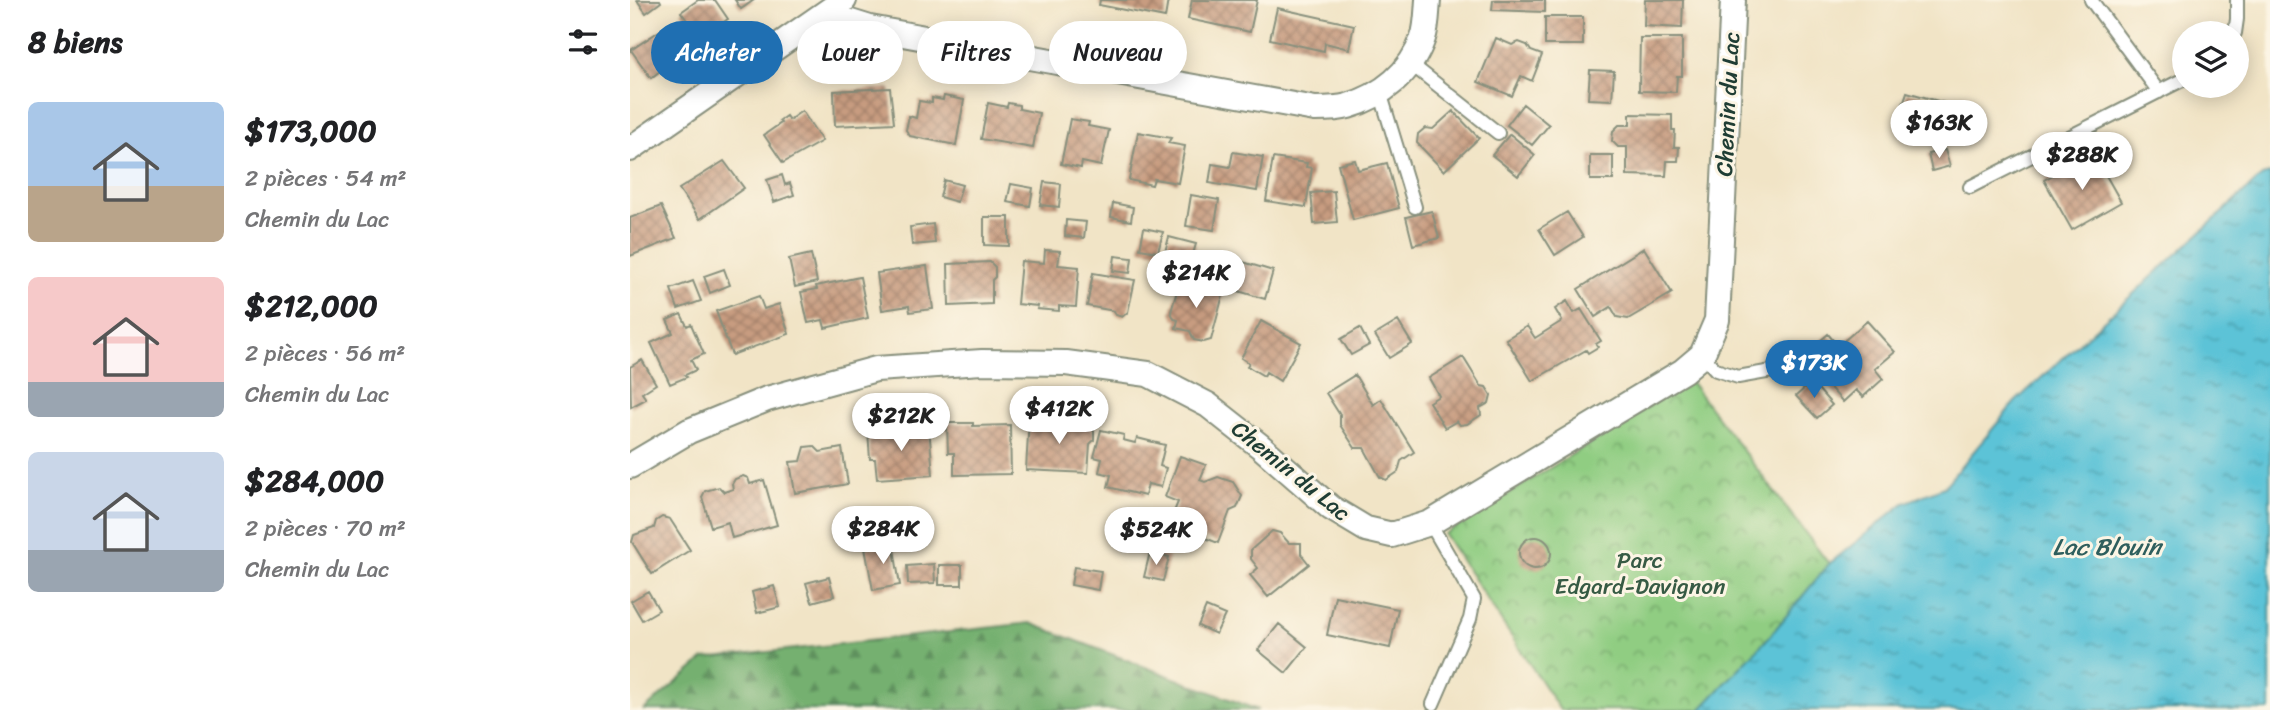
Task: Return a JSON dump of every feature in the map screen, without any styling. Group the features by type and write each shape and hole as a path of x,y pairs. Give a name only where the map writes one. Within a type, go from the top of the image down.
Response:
{"street":[{"path":"630,149 834,7 870,28 1315,110 1346,107 1380,92 1397,80 1411,64 1424,36 1428,0"},
{"name":"Chemin du Lac","path":"630,466 689,431 767,399 876,369 982,362 1066,363 1148,374 1208,405 1261,446 1331,508 1366,529 1392,535 1430,523 1683,371 1702,355 1717,320 1733,0"}],"lane":[{"path":"2091,0 2159,92"},
{"path":"2236,0 2237,21"},
{"path":"1411,64 1498,133"},
{"path":"1970,187 2172,85"},
{"path":"1380,92 1415,207"},
{"path":"1702,355 1716,370 1738,377 1772,371 1805,380"},
{"path":"1430,523 1474,599 1469,619 1433,704"}],"green space":[{"name":"Parc Edgard-Davignon","path":"1690,381 1829,564 1769,637 1700,710 1560,710 1444,534"},
{"path":"1030,623 1258,710 644,710 704,659"}],"water":[{"name":"Lac Blouin","path":"2270,174 2270,710 1700,710 1769,637 1829,564 1904,503 1944,487 2015,402 2262,176"}],"building":[{"path":"637,0 660,0 661,2 646,13"},
{"path":"698,0 715,0 728,19 688,21 681,12"},
{"path":"735,0 754,0 741,9"},
{"path":"1100,0 1168,0 1165,18 1099,5"},
{"path":"1192,0 1257,0 1250,32 1188,19"},
{"path":"1493,0 1545,0 1545,12 1492,10"},
{"path":"1645,0 1683,0 1682,28 1644,26"},
{"path":"1277,8 1354,25 1349,49 1325,43 1324,51 1270,39"},
{"path":"1545,17 1583,17 1583,45 1545,45"},
{"path":"651,37 651,78 631,50"},
{"path":"1496,38 1512,45 1519,42 1542,55 1532,81 1521,76 1512,96 1478,82"},
{"path":"1640,38 1682,38 1682,76 1677,76 1676,92 1639,91"},
{"path":"1590,70 1614,71 1612,100 1588,99"},
{"path":"890,88 894,123 835,126 834,91"},
{"path":"1907,92 1962,108 1950,143 1897,122"},
{"path":"944,96 964,100 956,145 910,136 906,130 909,116 916,118 919,101 932,103 932,98 943,100"},
{"path":"988,103 1007,107 1008,103 1019,105 1019,109 1039,113 1033,148 981,139"},
{"path":"1523,104 1549,125 1532,145 1507,125"},
{"path":"802,111 822,141 783,163 764,135 786,116 789,120"},
{"path":"1453,111 1479,138 1444,171 1417,143 1418,134 1425,128 1433,129"},
{"path":"1630,114 1672,115 1674,147 1679,147 1678,161 1667,161 1666,176 1627,175 1627,147 1618,147 1612,141 1613,131 1619,125 1630,125"},
{"path":"1070,119 1089,122 1088,126 1109,130 1101,166 1082,162 1081,168 1061,164"},
{"path":"1138,132 1171,138 1168,143 1185,146 1178,183 1154,179 1152,185 1129,180"},
{"path":"1510,134 1535,155 1518,176 1492,155"},
{"path":"1945,150 1950,166 1932,171 1928,154"},
{"path":"1233,152 1263,157 1257,191 1209,183 1212,164 1230,167"},
{"path":"1590,155 1613,155 1613,180 1590,180"},
{"path":"2084,157 2090,168 2099,163 2121,202 2072,230 2044,180"},
{"path":"1273,158 1307,163 1306,167 1312,168 1306,207 1266,201"},
{"path":"1355,160 1358,170 1387,163 1399,208 1353,220 1338,164"},
{"path":"724,161 744,188 700,219 679,189"},
{"path":"782,175 785,185 790,183 794,195 774,202 767,180"},
{"path":"944,180 962,185 957,202 940,197"},
{"path":"1044,182 1061,184 1059,207 1040,205"},
{"path":"1011,184 1033,188 1030,206 1007,202"},
{"path":"1334,191 1337,222 1314,224 1311,193"},
{"path":"1191,195 1219,200 1214,230 1186,226"},
{"path":"1113,203 1133,207 1131,221 1111,217"},
{"path":"661,206 676,238 630,256 630,218"},
{"path":"1432,211 1439,238 1413,245 1406,217"},
{"path":"1567,212 1583,237 1555,255 1539,229"},
{"path":"984,217 1009,217 1009,246 984,245"},
{"path":"1066,220 1086,222 1084,238 1065,236"},
{"path":"933,224 935,243 912,245 910,227"},
{"path":"1144,228 1163,232 1158,252 1140,249"},
{"path":"1169,237 1196,244 1187,274 1161,267"},
{"path":"1644,248 1672,293 1628,319 1617,317 1611,307 1595,317 1578,289"},
{"path":"1045,250 1060,251 1058,265 1079,267 1076,307 1059,306 1059,311 1017,304 1021,261 1044,263"},
{"path":"811,254 817,282 795,287 789,259"},
{"path":"1115,256 1132,258 1130,273 1113,271"},
{"path":"990,262 995,267 992,304 949,306 948,264"},
{"path":"1243,262 1273,271 1265,299 1235,290"},
{"path":"927,266 933,309 910,312 909,306 882,310 877,273"},
{"path":"724,269 730,285 710,293 704,276"},
{"path":"1093,273 1135,280 1128,312 1122,317 1114,311 1087,306"},
{"path":"860,277 868,318 825,328 823,320 808,323 801,292 817,289 816,286"},
{"path":"1181,277 1201,283 1200,288 1223,295 1211,340 1194,340 1190,331 1176,328 1178,320 1174,319 1171,312"},
{"path":"693,281 701,301 678,309 671,289"},
{"path":"759,296 764,309 779,304 789,334 732,355 716,311"},
{"path":"1567,301 1574,313 1581,309 1601,341 1596,344 1598,347 1588,353 1586,350 1532,381 1506,339 1527,326 1535,338 1562,321 1555,309"},
{"path":"681,314 687,326 691,324 704,354 691,360 696,370 670,384 651,343 673,333 667,320"},
{"path":"1261,321 1301,343 1280,381 1266,372 1264,376 1247,366 1249,363 1241,358"},
{"path":"1398,321 1412,344 1389,358 1375,335"},
{"path":"1867,321 1895,352 1875,369 1883,379 1863,397 1856,390 1843,402 1802,357 1828,334 1838,346"},
{"path":"1360,328 1369,345 1351,355 1341,339"},
{"path":"1463,357 1481,386 1486,387 1491,395 1489,403 1480,408 1481,415 1467,424 1460,425 1457,421 1445,428 1429,402 1439,396 1429,378"},
{"path":"642,360 656,384 642,393 646,399 631,407 630,367"},
{"path":"1355,375 1373,405 1381,399 1414,452 1401,461 1398,472 1386,480 1380,477 1364,448 1355,448 1340,425 1340,415 1326,393"},
{"path":"1812,382 1832,405 1817,418 1796,396"},
{"path":"1029,418 1063,420 1062,428 1071,429 1079,422 1089,422 1094,431 1094,440 1090,444 1088,473 1026,470"},
{"path":"947,423 973,423 973,426 1010,425 1011,474 954,475 954,453 948,453"},
{"path":"929,427 933,475 877,479 875,459 870,459 868,432"},
{"path":"1101,430 1124,435 1123,440 1135,443 1137,438 1165,445 1160,466 1166,468 1161,487 1148,484 1145,496 1108,487 1111,475 1099,472 1102,459 1094,457"},
{"path":"814,446 820,452 842,448 848,484 795,493 790,462 801,461 805,447"},
{"path":"1180,456 1206,465 1200,480 1205,482 1218,477 1233,482 1242,496 1237,508 1230,511 1218,543 1169,524 1178,502 1165,497"},
{"path":"743,476 748,478 750,484 764,480 777,525 732,538 728,522 711,527 702,497 705,491 719,487 724,492 733,489 735,479"},
{"path":"662,517 670,519 690,550 652,574 632,542 634,535 654,528 656,521"},
{"path":"1272,531 1280,533 1289,543 1301,543 1301,554 1309,564 1268,597 1250,575 1258,568 1251,559 1251,550"},
{"path":"1535,537 1546,542 1551,553 1546,564 1535,569 1524,564 1519,553 1524,542"},
{"path":"893,543 900,585 873,590 865,548"},
{"path":"1150,552 1169,557 1163,581 1144,577"},
{"path":"934,564 935,583 908,584 907,566"},
{"path":"939,565 962,565 962,585 939,585"},
{"path":"1074,567 1101,571 1098,590 1071,585"},
{"path":"829,577 834,596 812,602 806,583"},
{"path":"774,586 780,607 757,613 752,592"},
{"path":"648,591 659,610 642,620 631,601"},
{"path":"1335,596 1398,609 1390,648 1327,635"},
{"path":"1206,607 1225,615 1216,634 1198,626"},
{"path":"1279,624 1307,647 1286,673 1258,650"}]}
